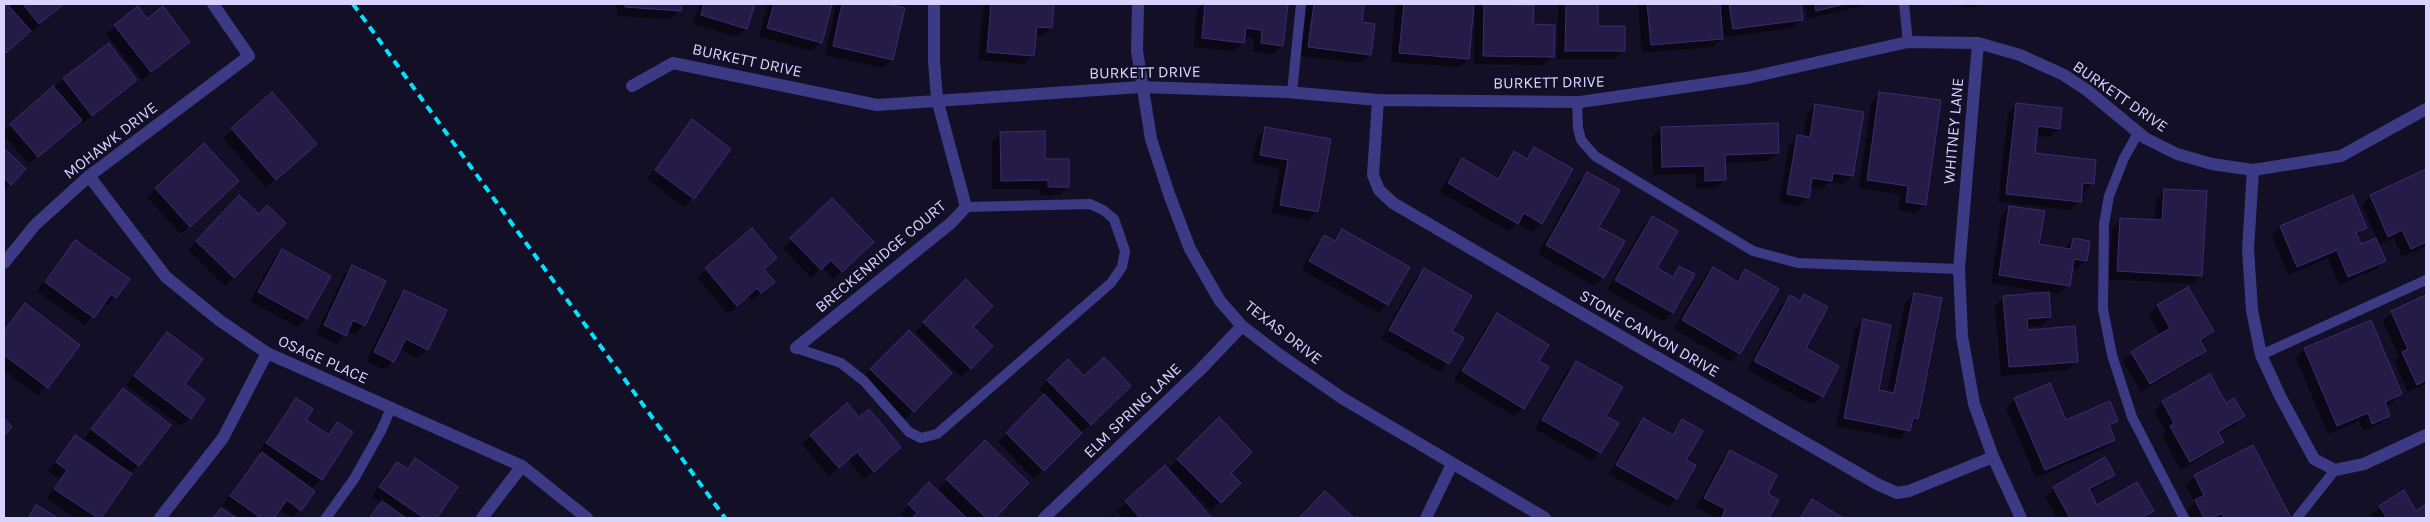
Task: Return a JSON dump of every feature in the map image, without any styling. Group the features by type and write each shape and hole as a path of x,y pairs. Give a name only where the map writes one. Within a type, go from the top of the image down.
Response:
{"street":[{"name":"MOHAWK DRIVE","path":"4,263 35,225 89,176 249,56 213,4"},
{"name":"BRECKENRIDGE COURT","path":"796,348 951,223 966,207 937,99 934,62 934,4"},
{"name":"TEXAS DRIVE","path":"1138,4 1137,51 1141,87 1151,139 1190,249 1220,301 1242,326 1342,398 1545,518"},
{"name":"BURKETT DRIVE","path":"632,86 673,63 877,105 937,99 1141,87 1292,92 1378,100 1577,102 1748,78 1908,42 1978,42 2020,55 2064,75 2088,91 2138,133 2178,154 2212,164 2253,170 2341,156 2426,109"},
{"name":"WHITNEY LANE","path":"1978,42 1959,269 1963,345 1974,404 1993,457 2021,518"},
{"name":"STONE CANYON DRIVE","path":"1378,100 1374,175 1379,190 1394,203 1646,351 1877,484 1897,493 1910,491 1993,457"},
{"path":"2253,170 2248,249 2252,310 2261,355 2280,396 2314,459 2335,470 2364,464 2426,435"},
{"name":"OSAGE PLACE","path":"89,176 166,276 219,320 267,353 522,466 587,518"},
{"name":"ELM SPRING LANE","path":"1044,518 1201,369 1242,326"},
{"path":"160,518 223,438 267,353"},
{"path":"1426,518 1452,464"},
{"path":"482,518 522,466"}],"lane":[{"path":"1292,92 1301,4"},
{"path":"1904,4 1908,42"},
{"path":"1577,102 1578,128 1581,140 1595,156 1752,251 1798,263 1959,269"},
{"path":"2138,133 2124,158 2109,196 2104,224 2103,309 2112,355 2132,417 2184,518"},
{"path":"796,348 841,363 864,382 909,432 921,438 937,434 1111,283 1122,267 1125,251 1114,219 1103,210 1090,204 966,207"},
{"path":"2261,355 2426,280"},
{"path":"326,518 354,478 381,431 391,408"},
{"path":"2297,518 2335,470"}],"building":[{"path":"4,4 7,4 31,31 6,53 4,50"},
{"path":"23,4 64,4 39,24"},
{"path":"625,4 682,4 681,11 625,7"},
{"path":"704,4 755,4 747,29 701,15"},
{"path":"774,4 832,4 822,43 767,28"},
{"path":"842,4 888,4 905,8 893,60 833,46"},
{"path":"991,4 1054,4 1052,28 1037,27 1034,56 987,52"},
{"path":"1205,4 1288,4 1283,46 1261,43 1262,30 1246,28 1244,43 1202,38"},
{"path":"1314,4 1364,4 1362,22 1375,24 1371,55 1308,47"},
{"path":"1404,4 1474,4 1469,59 1399,53"},
{"path":"1484,4 1534,5 1533,24 1555,25 1554,57 1483,56"},
{"path":"1566,4 1598,4 1598,26 1625,26 1625,51 1565,51"},
{"path":"1647,4 1720,4 1723,39 1651,45"},
{"path":"1729,4 1801,4 1803,20 1733,29"},
{"path":"1815,4 1845,4 1816,11"},
{"path":"138,6 147,19 163,6 190,42 151,72 114,25"},
{"path":"109,43 137,80 92,116 63,78"},
{"path":"53,86 82,120 38,157 10,124"},
{"path":"272,92 317,144 276,180 231,128"},
{"path":"1879,92 1941,100 1926,205 1906,202 1908,186 1867,180"},
{"path":"2016,103 2062,108 2060,129 2038,126 2035,153 2096,160 2094,184 2083,183 2081,202 2006,194"},
{"path":"1815,104 1864,112 1853,176 1833,173 1832,181 1812,178 1809,198 1787,194 1797,135 1810,137"},
{"path":"692,119 731,149 694,199 655,170"},
{"path":"1778,123 1779,153 1725,155 1726,180 1705,181 1705,166 1662,167 1661,127"},
{"path":"1265,127 1331,139 1318,212 1280,205 1288,160 1260,155"},
{"path":"1045,131 1045,159 1069,159 1069,187 1048,187 1048,180 1001,181 1000,132"},
{"path":"204,143 239,181 190,227 155,188"},
{"path":"1534,147 1573,169 1542,224 1524,213 1518,224 1448,183 1462,158 1498,179 1514,151 1527,159"},
{"path":"4,148 26,169 11,185 4,178"},
{"path":"2426,169 2426,242 2411,249 2402,230 2388,237 2370,195"},
{"path":"1587,172 1620,190 1599,227 1625,241 1604,278 1546,245"},
{"path":"2164,189 2207,191 2202,276 2117,271 2120,218 2162,220"},
{"path":"239,195 259,214 267,205 286,223 234,278 196,241"},
{"path":"2353,195 2367,228 2356,233 2361,244 2376,238 2386,261 2348,277 2337,250 2297,267 2280,226"},
{"path":"832,198 874,242 842,272 831,260 821,270 790,238"},
{"path":"2009,206 2045,211 2039,244 2071,249 2073,238 2090,241 2087,261 2074,259 2070,286 1999,275"},
{"path":"1652,216 1678,231 1657,268 1673,277 1679,266 1695,274 1673,313 1615,280"},
{"path":"752,228 777,258 764,269 775,282 761,293 757,288 737,306 705,268"},
{"path":"1342,229 1410,267 1388,305 1309,261 1324,235 1335,241"},
{"path":"75,240 130,279 116,298 111,294 94,318 45,282"},
{"path":"282,249 331,276 307,319 258,292"},
{"path":"352,265 386,281 365,326 353,320 346,336 324,325"},
{"path":"1713,267 1738,282 1745,269 1779,289 1740,354 1682,320"},
{"path":"1424,268 1472,296 1452,331 1464,338 1449,364 1389,330"},
{"path":"966,279 993,306 973,327 993,346 971,369 923,322"},
{"path":"2188,287 2214,331 2200,340 2206,351 2150,384 2131,352 2170,328 2157,305"},
{"path":"404,290 447,310 428,350 406,339 394,362 374,352"},
{"path":"2049,292 2051,317 2027,319 2028,330 2075,326 2078,362 2009,367 2003,296"},
{"path":"1914,293 1942,298 1918,419 1913,418 1910,431 1844,418 1863,319 1891,325 1879,390 1894,393"},
{"path":"1804,294 1828,307 1806,348 1839,366 1823,397 1754,361 1790,295 1800,301"},
{"path":"2426,295 2426,380 2417,385 2402,352 2408,349 2391,311"},
{"path":"25,303 80,345 48,388 4,355 4,331"},
{"path":"1497,313 1549,345 1539,361 1549,367 1524,409 1462,371"},
{"path":"2371,320 2402,394 2385,402 2390,416 2372,424 2368,413 2337,426 2304,348"},
{"path":"909,330 952,373 914,412 870,369"},
{"path":"167,332 203,359 185,384 205,399 191,419 134,376"},
{"path":"1104,357 1131,386 1091,425 1047,380 1068,359 1084,376"},
{"path":"1576,361 1623,387 1606,416 1619,423 1601,453 1542,420"},
{"path":"2210,374 2226,403 2234,398 2245,416 2218,432 2224,442 2190,462 2170,426 2174,423 2162,401"},
{"path":"2050,383 2066,420 2110,401 2118,421 2109,425 2115,440 2045,470 2014,398"},
{"path":"123,388 171,425 139,466 91,429"},
{"path":"1044,394 1082,433 1044,471 1006,433"},
{"path":"296,398 313,409 306,420 329,435 337,422 353,432 322,480 266,443"},
{"path":"847,403 859,417 869,409 901,447 874,472 857,452 839,468 810,435"},
{"path":"1219,417 1252,452 1231,473 1241,483 1221,503 1177,459"},
{"path":"4,418 12,427 4,436"},
{"path":"1643,418 1673,435 1682,419 1703,431 1686,460 1696,465 1677,499 1616,465"},
{"path":"75,435 132,474 101,518 98,518 54,489 67,470 56,462"},
{"path":"985,440 1029,483 995,518 986,518 946,479"},
{"path":"2253,445 2291,518 2224,518 2222,513 2212,518 2204,518 2195,500 2204,495 2194,475"},
{"path":"1730,450 1777,475 1768,494 1779,500 1769,518 1722,518 1725,509 1704,498"},
{"path":"262,452 315,491 301,511 287,500 274,518 261,518 230,496"},
{"path":"2105,457 2115,475 2089,489 2097,505 2137,482 2154,511 2141,518 2070,518 2053,487"},
{"path":"415,458 458,487 437,518 424,518 379,487 397,462 408,469"},
{"path":"1165,465 1212,518 1140,518 1125,501"},
{"path":"929,482 966,518 912,518 917,513 908,504"},
{"path":"2404,490 2416,511 2426,504 2426,518 2387,518 2379,506"},
{"path":"1325,491 1354,518 1299,518"},
{"path":"1812,499 1843,518 1800,518"},
{"path":"382,501 406,518 369,518"},
{"path":"36,505 58,518 28,518"},
{"path":"221,508 236,518 213,518"}],"railway":[{"path":"353,4 725,518"}]}
